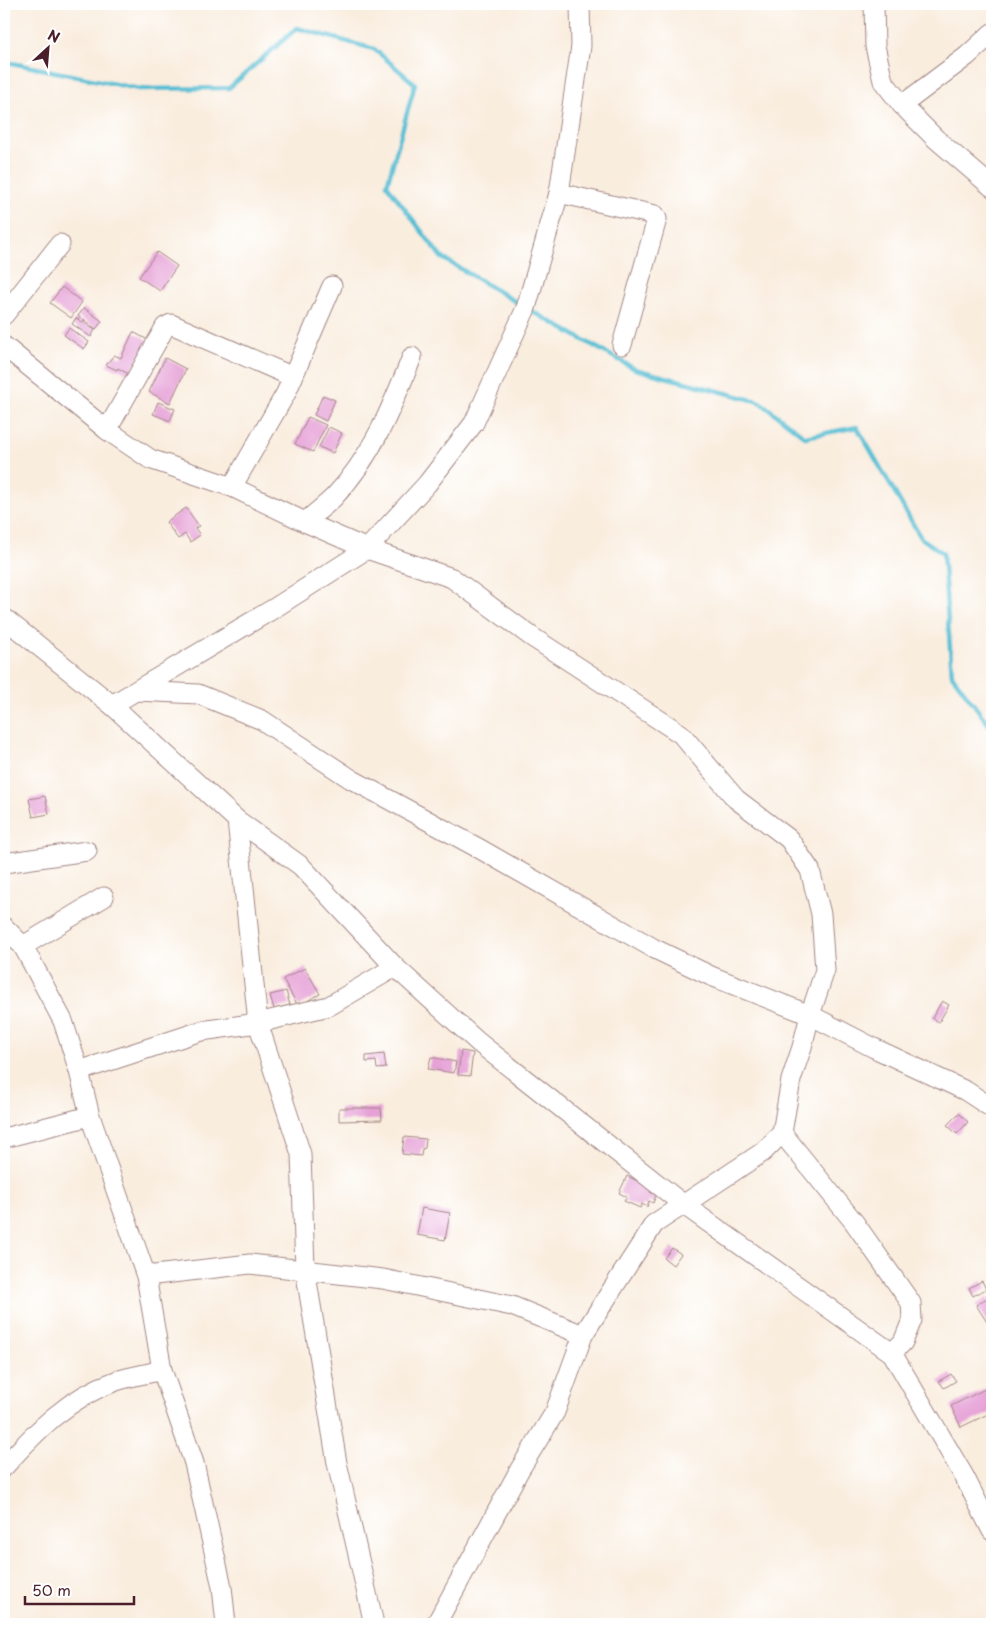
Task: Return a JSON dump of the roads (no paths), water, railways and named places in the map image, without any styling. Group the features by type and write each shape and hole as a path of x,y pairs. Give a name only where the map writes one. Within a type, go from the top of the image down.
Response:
{"street":[{"path":"112,706 273,609 367,549 428,484 474,423 526,308 559,193 581,46 579,4"},
{"path":"874,4 875,46 883,81 902,105 936,140 992,188"},
{"path":"902,105 966,56 992,33"},
{"path":"559,193 655,215 657,219 622,345"},
{"path":"4,315 60,244"},
{"path":"232,487 286,394 332,286"},
{"path":"107,430 163,331 170,324 293,377"},
{"path":"4,346 107,430 150,459 232,487 367,549 452,578 532,637 681,734 736,799 789,839 810,870 821,914 825,970 791,1080 782,1133 763,1152 654,1224 583,1336 555,1412 520,1469 436,1624"},
{"path":"305,522 333,498 350,478 374,443 390,412 412,357"},
{"path":"4,618 112,706 237,820 301,866 395,967 478,1042 684,1205 892,1353 964,1476 992,1531"},
{"path":"137,691 198,694 262,720 351,779 480,849 655,949 711,976 810,1015 874,1048 966,1091 992,1108"},
{"path":"237,820 258,1024 301,1154 305,1269 337,1463 374,1624"},
{"path":"4,863 87,851"},
{"path":"23,946 104,897"},
{"path":"4,927 23,946 63,1021 79,1071 90,1116 146,1276 162,1370 194,1464 222,1587 226,1624"},
{"path":"79,1071 200,1031 258,1024 329,1006 395,967"},
{"path":"4,1138 90,1116"},
{"path":"782,1133 854,1222 911,1303 912,1320 903,1342 892,1353"},
{"path":"146,1276 250,1264 383,1279 512,1306 583,1336"},
{"path":"4,1468 59,1411 87,1394 117,1381 162,1370"}],"waterway":[{"path":"4,59 7,62 139,89 229,88 297,28 374,49 415,84 387,185 441,257 521,305"},
{"path":"530,310 635,369 760,402 805,437 857,427 921,538 943,553 952,675 992,729"}]}
